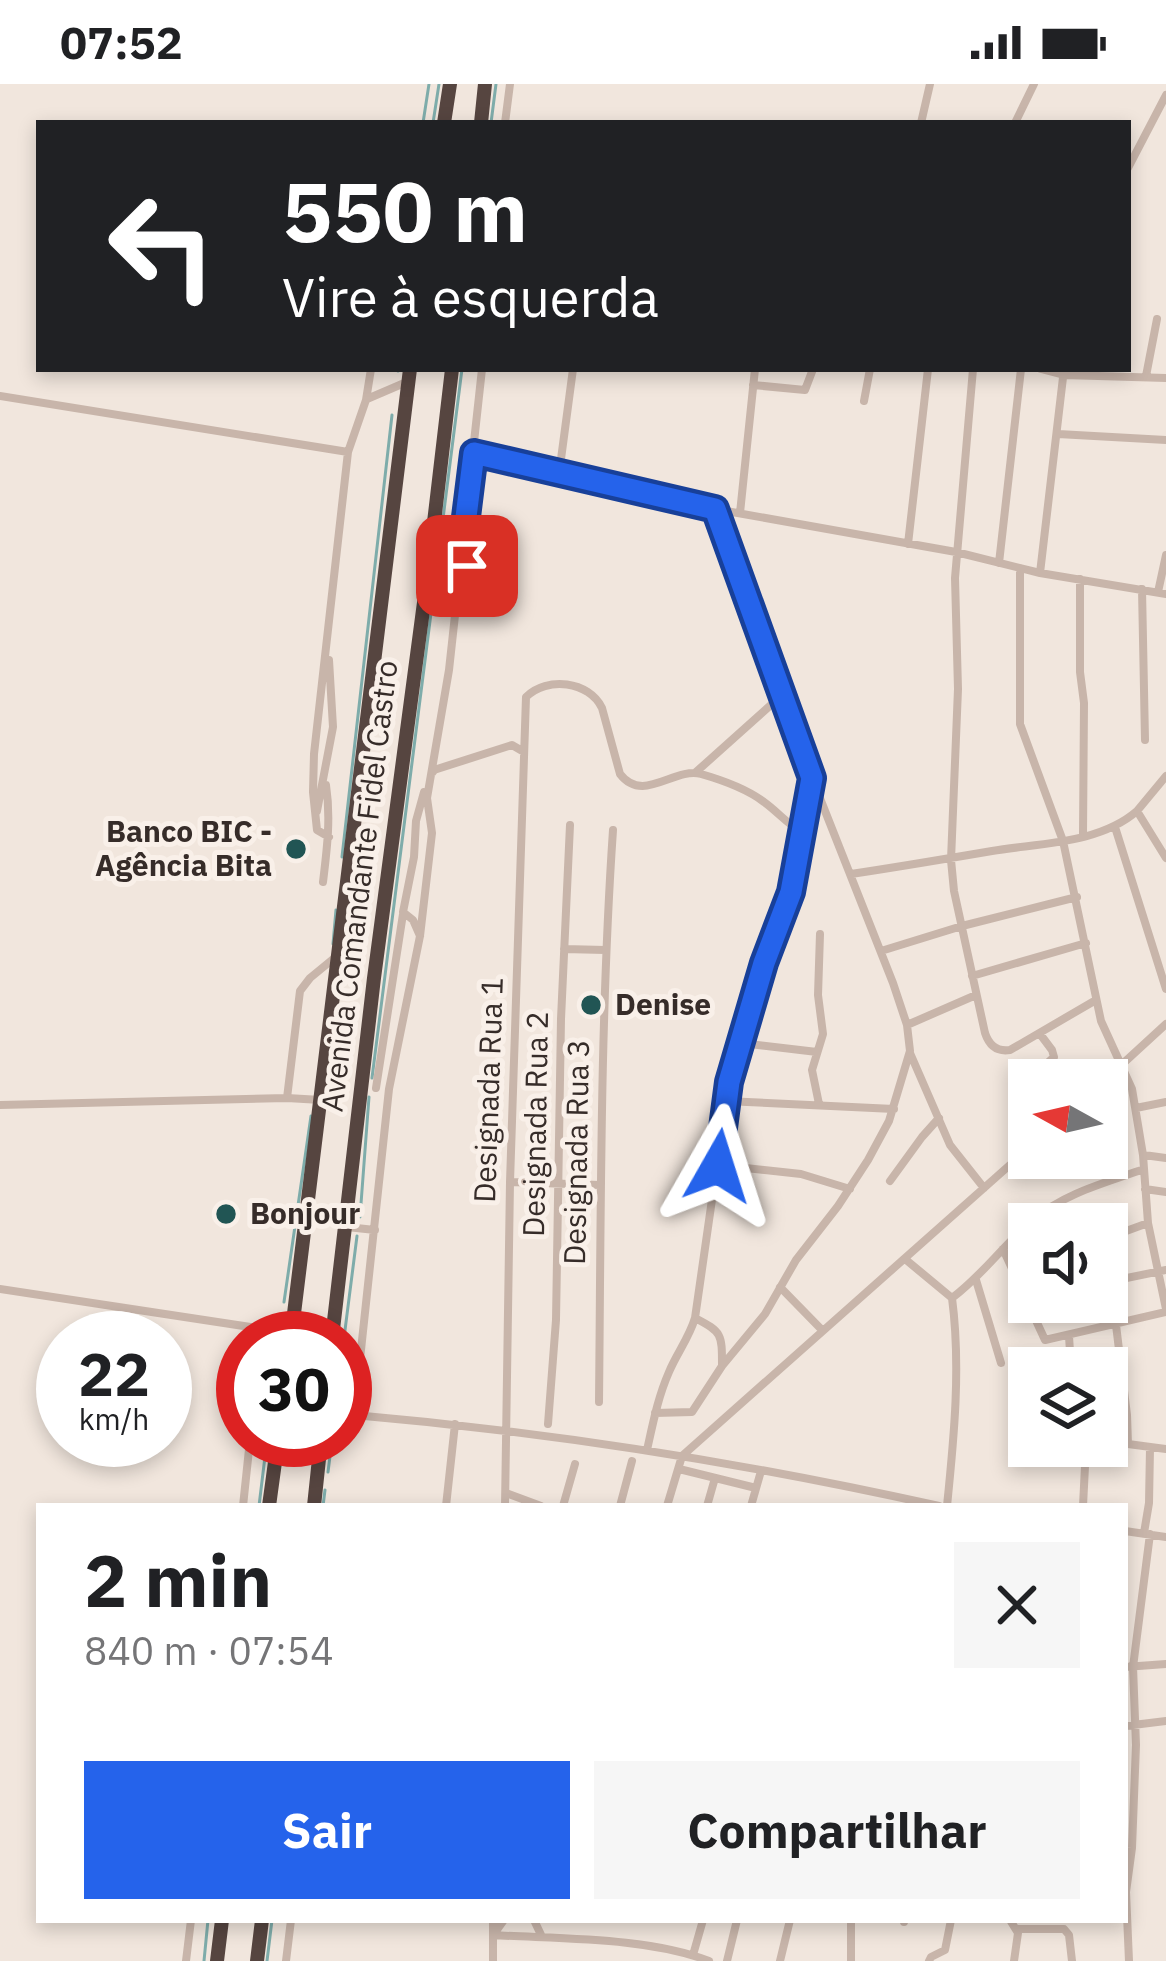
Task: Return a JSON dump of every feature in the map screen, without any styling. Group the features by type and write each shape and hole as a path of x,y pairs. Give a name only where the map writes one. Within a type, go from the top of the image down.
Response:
{"highway":[{"path":"444,120 450,84"},
{"path":"481,120 485,84"},
{"name":"Avenida Comandante Fidel Castro","path":"335,1311 369,1087 452,372"},
{"name":"Avenida Comandante Fidel Castro","path":"294,1311 410,375"},
{"path":"269,1503 274,1467"},
{"path":"314,1503 318,1467"},
{"path":"217,1961 222,1923"},
{"path":"257,1961 262,1923"}],"street":[{"path":"505,120 511,84"},
{"path":"922,120 930,84"},
{"path":"1016,120 1032,85"},
{"path":"1131,162 1166,95"},
{"path":"1146,376 1157,319"},
{"path":"329,837 317,830 314,754 348,452 366,400 370,372"},
{"path":"366,1311 389,1089 420,936 432,833 427,798 449,670 482,372"},
{"path":"559,474 573,372"},
{"path":"740,513 754,372"},
{"path":"753,385 806,390 812,372"},
{"path":"864,400 869,372"},
{"path":"908,544 928,372"},
{"path":"973,372 956,552 958,689 952,880 988,1042 1010,1050 1096,1000"},
{"path":"999,563 1021,372"},
{"path":"1040,573 1064,372 1166,378"},
{"path":"366,400 410,375"},
{"path":"0,396 348,452"},
{"path":"1058,434 1166,440"},
{"path":"474,453 715,509 1162,593 1166,555"},
{"path":"715,509 907,1024 910,1051 950,1145 983,1188"},
{"path":"1020,568 1020,724 1063,841 1096,1000 1118,1059"},
{"path":"1080,579 1083,836"},
{"path":"1142,590 1145,740"},
{"path":"315,818 333,727 327,644"},
{"name":"Designada Rua 1","path":"506,1503 510,1182 526,697 537,687 573,686 597,698 623,779 635,785 696,772"},
{"path":"782,695 696,772 748,792 802,832"},
{"path":"389,1089 369,1087 412,868 420,803 434,770 512,746 525,753"},
{"path":"850,874 1063,841 1115,827 1137,811 1166,776"},
{"path":"322,882 330,808 325,778"},
{"path":"647,1450 671,1366 695,1318 725,1101 764,963 791,892 812,778"},
{"path":"1137,811 1166,858"},
{"name":"Designada Rua 2","path":"548,1424 556,1320 571,825"},
{"path":"1115,827 1166,989"},
{"name":"Designada Rua 3","path":"599,1402 605,950 614,830"},
{"path":"412,868 432,833"},
{"path":"880,951 1076,896"},
{"path":"403,912 420,936"},
{"path":"819,1104 812,1070 823,1024 818,995 820,934"},
{"path":"972,976 1086,943"},
{"path":"564,949 605,950"},
{"path":"287,1098 299,991 340,953"},
{"path":"907,1024 976,994"},
{"path":"1128,1059 1166,1024"},
{"path":"1040,1034 1052,1050 1052,1059"},
{"path":"740,1043 817,1052"},
{"path":"655,1412 692,1412 765,1314 801,1253 868,1160 894,1108 910,1051"},
{"path":"1038,1323 1045,1340 1166,1311 1128,1079"},
{"path":"0,1105 321,1100"},
{"path":"725,1101 894,1108"},
{"path":"1136,1108 1166,1102"},
{"path":"890,1181 939,1118"},
{"path":"1143,1155 1166,1158"},
{"path":"718,1166 801,1174 850,1190"},
{"path":"668,1503 682,1456 1008,1166"},
{"path":"952,1298 1055,1203 1144,1169"},
{"path":"510,1182 600,1185"},
{"path":"1145,1189 1166,1192"},
{"path":"1128,1230 1148,1223"},
{"path":"345,1227 375,1229"},
{"path":"1004,1249 1008,1258"},
{"path":"905,1258 952,1298 953,1450 944,1503"},
{"path":"1128,1277 1162,1270"},
{"path":"976,1280 1001,1363"},
{"path":"780,1287 822,1330"},
{"path":"0,1289 216,1325"},
{"path":"695,1318 721,1335 722,1366"},
{"path":"1116,1325 1119,1347"},
{"path":"1069,1336 1070,1347"},
{"path":"372,1417 505,1429 647,1450 896,1501"},
{"path":"446,1503 455,1424"},
{"path":"1128,1444 1166,1449"},
{"path":"1128,1867 1136,1745 1129,1726 1129,1667 1147,1534 1150,1448"},
{"path":"621,1503 632,1462"},
{"path":"564,1503 575,1464"},
{"path":"243,1503 247,1467"},
{"path":"1083,1503 1085,1467"},
{"path":"679,1469 756,1488"},
{"path":"752,1503 761,1471"},
{"path":"708,1503 715,1478"},
{"path":"506,1493 533,1503"},
{"path":"1128,1531 1166,1537"},
{"path":"1129,1667 1166,1664"},
{"path":"1129,1726 1166,1721"},
{"path":"186,1961 191,1923"},
{"path":"286,1961 291,1923"},
{"path":"493,1961 494,1923"},
{"path":"493,1935 501,1923"},
{"path":"535,1923 542,1937"},
{"path":"687,1956 702,1923"},
{"path":"727,1961 736,1923"},
{"path":"780,1961 789,1923"},
{"path":"850,1923 850,1961"},
{"path":"928,1961 948,1945 951,1923"},
{"path":"1128,1923 1129,1961"},
{"path":"1014,1961 1018,1938 1013,1924 1064,1929 1072,1961"},
{"path":"493,1935 634,1945 710,1961"}],"waterway":[{"path":"423,120 429,84"},
{"path":"433,120 439,84"},
{"path":"491,120 496,84"},
{"path":"372,1078 462,372"},
{"path":"342,857 392,415"},
{"path":"333,944 336,910"},
{"path":"360,1217 369,1097"},
{"path":"284,1302 311,1116"},
{"path":"347,1311 357,1236"},
{"path":"259,1503 264,1467"},
{"path":"328,1472 329,1467"},
{"path":"323,1503 325,1490"},
{"path":"204,1961 208,1923"},
{"path":"267,1961 272,1923"}],"place":[{"name":"Banco BIC - Agência Bita","path":"296,849"},
{"name":"Denise","path":"591,1005"},
{"name":"Bonjour","path":"226,1214"}],"route":[{"path":"467,566 472,533 466,517 474,453 715,509 812,778 791,892 764,963 729,1082 718,1166"}]}
